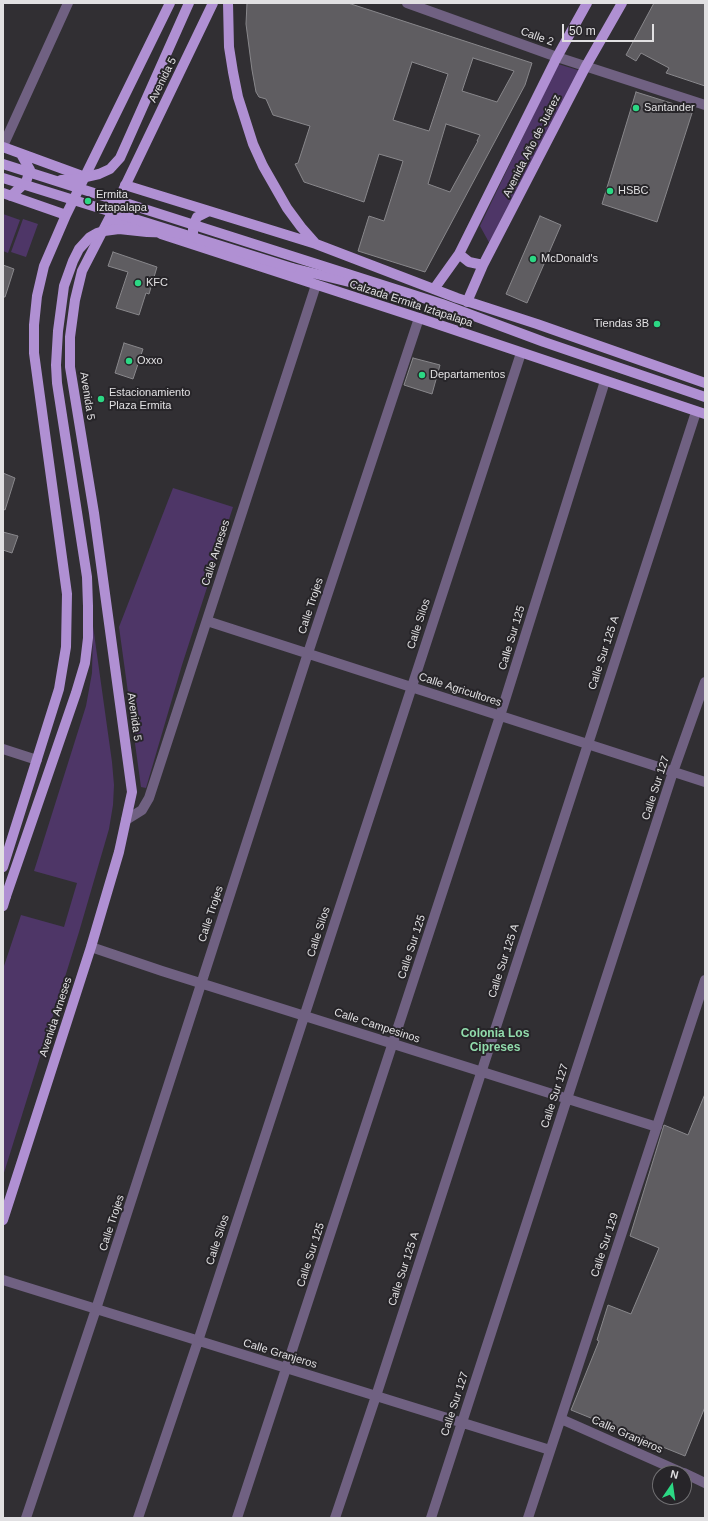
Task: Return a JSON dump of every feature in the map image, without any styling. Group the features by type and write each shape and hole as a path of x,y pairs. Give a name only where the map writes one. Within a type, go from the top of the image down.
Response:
{"main road":[{"path":"3,867 59,689 66,647 68,607 34,353 34,325 37,296 44,266 66,215 170,3"},
{"path":"44,177 66,180 88,177 105,172 115,164 123,151 189,3"},
{"name":"Avenida 5","path":"126,820 132,792 94,514 70,367 70,337 75,300 82,271 109,219 213,3"},
{"path":"228,3 233,72 238,97 249,133 274,187 301,228 316,244"},
{"name":"Avenida Año de Juárez","path":"434,289 459,254 557,57 587,3"},
{"name":"Avenida Año de Juárez","path":"467,302 483,265 586,66 622,3"},
{"path":"3,147 85,177"},
{"path":"7,195 26,182 30,170 21,154"},
{"name":"Calzada Ermita Iztapalapa","path":"3,164 442,304 544,342 705,397"},
{"name":"Calzada Ermita Iztapalapa","path":"3,178 292,268 410,297 434,289"},
{"name":"Calzada Ermita Iztapalapa","path":"125,184 316,244 467,302 536,324 705,383"},
{"path":"7,195 66,215"},
{"path":"200,246 193,235 193,226 198,217 209,211"},
{"name":"Calzada Ermita Iztapalapa","path":"109,219 200,246 701,413"},
{"path":"4,901 71,710 84,663 88,638 87,577 57,383 56,365 58,331 64,286 79,249 97,233 119,229 162,233 176,232"},
{"path":"459,254 469,262 483,265"},
{"name":"Avenida Arneses","path":"3,1220 91,947 119,852 126,820"}],"street":[{"path":"3,147 68,3"},
{"name":"Calle 2","path":"407,3 557,57 705,105"},
{"name":"Calle Arneses","path":"126,820 142,810 149,798 316,285"},
{"name":"Calle Trojes","path":"26,1518 96,1309 308,653 419,318"},
{"name":"Calle Silos","path":"138,1518 198,1341 521,353"},
{"name":"Calle Sur 125","path":"237,1518 500,716 605,381"},
{"name":"Calle Sur 125 A","path":"335,1518 376,1396 587,744 701,413"},
{"name":"Calle Agricultores","path":"207,621 705,782"},
{"name":"Calle Sur 127","path":"431,1518 673,772 705,682"},
{"path":"3,749 37,760"},
{"name":"Calle Campesinos","path":"91,947 392,1044 657,1127"},
{"name":"Calle Sur 129","path":"528,1518 705,980"},
{"name":"Calle Granjeros","path":"3,1280 550,1450"},
{"name":"Calle Granjeros","path":"560,1419 666,1465"},
{"name":"Calle Granjeros","path":"692,1476 705,1482"}],"shaded area":[{"path":"558,64 581,71 491,246 480,226"},
{"path":"3,214 20,220 8,253 3,251"},
{"path":"23,219 38,224 26,257 11,252"},
{"path":"173,488 233,507 182,665 146,788 141,787 119,627"},
{"path":"93,626 112,762 114,785 113,805 109,829 79,932 3,1176 3,969 21,915 64,927 77,883 34,871 86,706 92,673"}],"building":[{"path":"247,3 348,3 532,63 525,85 425,272 358,251 369,216 384,221 403,161 379,154 364,202 304,182 295,164 298,163 310,126 273,115 266,99 259,97 256,92 252,70 246,24","holes":["473,58 514,71 497,102 462,91","412,62 448,74 429,131 393,120","446,124 480,135 450,192 428,184"]},
{"path":"654,3 705,3 705,86 666,73 669,68 641,53 636,61 626,55"},
{"path":"636,92 693,110 657,222 602,204"},
{"name":"McDonald's","path":"540,216 561,225 527,303 506,294"},
{"name":"KFC","path":"113,252 157,267 149,294 146,293 139,315 116,308 128,272 108,266"},
{"path":"3,265 14,269 5,297 3,297"},
{"name":"Oxxo","path":"124,343 143,349 133,379 115,373"},
{"name":"Departamentos","path":"413,358 440,365 432,394 404,385"},
{"path":"3,473 15,478 5,510 3,509"},
{"path":"3,532 18,536 12,553 3,550"},
{"path":"705,1094 705,1407 685,1456 571,1410 599,1341 597,1340 608,1305 631,1314 659,1248 630,1236 664,1125 688,1135"}],"place":[{"name":"Santander","path":"636,108"},
{"name":"HSBC","path":"610,191"},
{"name":"Ermita Iztapalapa","path":"88,201"},
{"name":"McDonald's","path":"533,259"},
{"name":"KFC","path":"138,283"},
{"name":"Tiendas 3B","path":"657,324"},
{"name":"Oxxo","path":"129,361"},
{"name":"Departamentos","path":"422,375"},
{"name":"Estacionamiento Plaza Ermita","path":"101,399"}],"district":[{"name":"Colonia Los Cipreses","path":"495,1041"}]}
